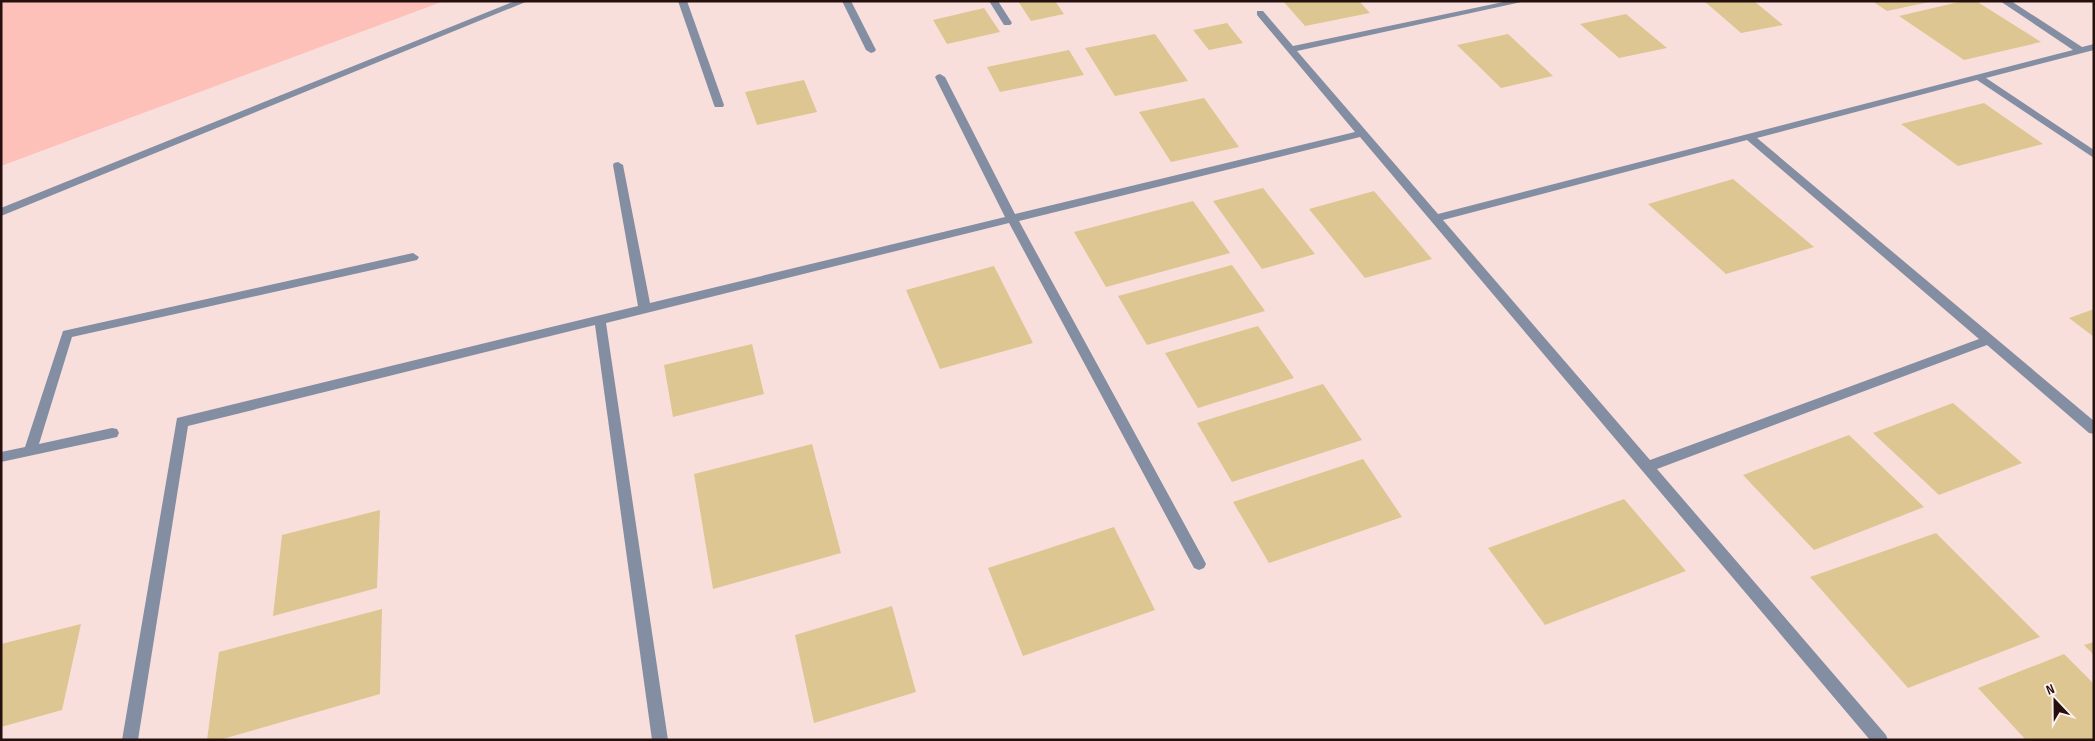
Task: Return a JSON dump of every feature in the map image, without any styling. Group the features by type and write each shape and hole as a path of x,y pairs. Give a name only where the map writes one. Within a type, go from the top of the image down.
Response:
{"street":[{"path":"1,212 524,1"},
{"path":"682,1 719,105"},
{"path":"846,1 871,50"},
{"path":"993,1 1007,23"},
{"path":"1291,49 1522,1"},
{"path":"2004,1 2080,50"},
{"path":"1260,13 1880,740"},
{"path":"1435,218 2094,47"},
{"path":"940,77 1012,219 1199,564"},
{"path":"1978,77 2094,155"},
{"path":"130,740 182,422 1363,134"},
{"path":"1748,136 2094,429"},
{"path":"618,165 645,309"},
{"path":"30,451 68,334 414,257"},
{"path":"600,320 660,740"},
{"path":"1647,467 1988,340"},
{"path":"1,457 112,433"}],"shaded area":[{"path":"1,1 444,1 1,166"}],"building":[{"path":"1018,1 1055,1 1064,14 1031,21"},
{"path":"1283,1 1359,1 1370,13 1305,26"},
{"path":"1704,1 1754,1 1783,25 1741,33"},
{"path":"1872,1 1929,1 1929,2 1887,11"},
{"path":"1963,1 1976,1 2041,42 1964,60 1899,16"},
{"path":"984,8 1000,32 947,44 933,20"},
{"path":"1626,14 1667,48 1619,58 1580,24"},
{"path":"1227,23 1243,43 1209,50 1193,30"},
{"path":"1155,34 1188,81 1115,96 1085,48"},
{"path":"1508,34 1553,76 1501,88 1457,45"},
{"path":"1069,50 1084,75 1000,92 987,67"},
{"path":"804,80 817,112 757,125 745,92"},
{"path":"1204,98 1239,147 1171,162 1139,112"},
{"path":"1984,103 2043,144 1958,166 1901,124"},
{"path":"1733,179 1814,247 1726,274 1648,204"},
{"path":"1263,188 1315,254 1262,269 1213,201"},
{"path":"1374,191 1432,259 1365,278 1309,209"},
{"path":"1193,201 1230,253 1106,287 1074,232"},
{"path":"1232,265 1265,311 1147,345 1118,296"},
{"path":"994,266 1033,343 940,369 906,290"},
{"path":"2094,309 2094,337 2069,318"},
{"path":"1258,326 1294,378 1198,408 1165,353"},
{"path":"752,344 764,394 673,417 664,365"},
{"path":"1323,384 1362,440 1232,482 1197,423"},
{"path":"1953,403 2022,463 1939,495 1873,433"},
{"path":"1849,435 1924,507 1814,550 1743,475"},
{"path":"812,444 841,553 713,589 694,474"},
{"path":"1363,459 1402,517 1269,563 1233,502"},
{"path":"1624,499 1686,571 1545,625 1488,548"},
{"path":"380,510 377,588 273,616 282,535"},
{"path":"1114,527 1155,610 1023,656 988,568"},
{"path":"1936,533 2040,637 1908,688 1810,577"},
{"path":"892,606 916,692 814,723 795,635"},
{"path":"382,609 380,694 219,740 207,740 219,652"},
{"path":"81,624 62,710 1,727 1,644"},
{"path":"2094,642 2094,655 2084,645"},
{"path":"2064,654 2094,684 2094,740 2026,740 1978,688"}]}
